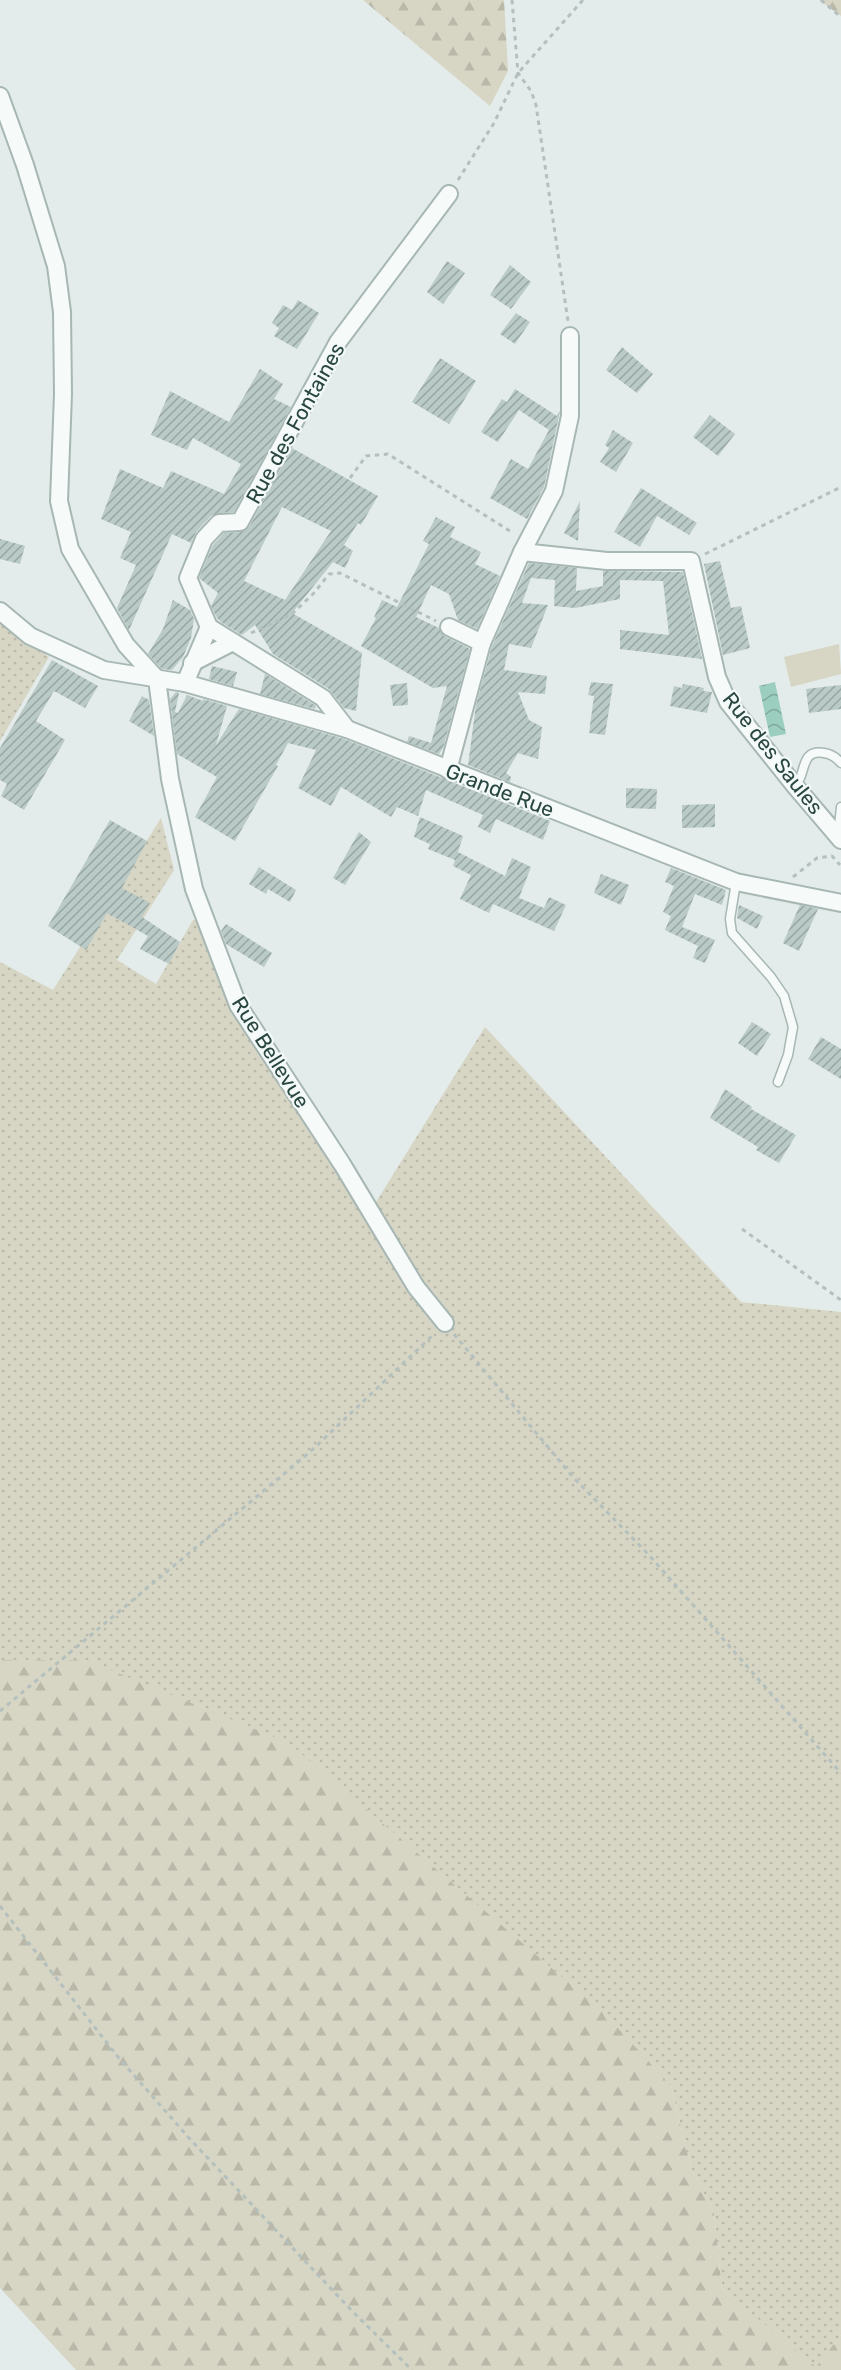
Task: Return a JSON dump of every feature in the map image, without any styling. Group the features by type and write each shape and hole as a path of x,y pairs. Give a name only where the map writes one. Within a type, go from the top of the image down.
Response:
{"street":[{"path":"0,96 25,165 56,266 63,336 59,501 70,549 126,645 157,679"},
{"name":"Rue des Fontaines","path":"209,627 188,578 204,539 219,524 240,522 338,342 449,194"},
{"path":"448,770 482,643 524,547 554,491 570,416 570,336"},
{"path":"524,547 607,561 691,561"},
{"name":"Rue des Saules","path":"691,561 717,677 728,702 839,838"},
{"name":"Grande Rue","path":"0,611 30,636 104,670 185,683 347,729 736,882 841,903"},
{"path":"185,683 209,627 323,698 347,729"},
{"path":"449,627 482,643"},
{"path":"192,663 234,642"},
{"name":"Rue Bellevue","path":"157,679 170,779 194,889 238,1005 342,1164 416,1287 445,1323"}],"lane":[{"path":"795,786 800,779 805,760 810,756 823,753 832,755 841,763"},
{"path":"839,838 841,807"},
{"path":"736,882 730,919 732,933 784,996 793,1028 788,1055 778,1082"}],"path":[{"path":"512,0 518,72 531,91 536,105 570,336"},
{"path":"449,194 494,123 518,72 582,0"},
{"path":"821,0 841,17"},
{"path":"350,478 366,456 388,454 524,547"},
{"path":"691,561 841,487"},
{"path":"234,642 292,614 330,574 340,573 449,627"},
{"path":"782,892 784,883 817,858 832,856 840,865"},
{"path":"742,1228 841,1300"},
{"path":"0,1711 310,1452 445,1323 572,1476 650,1555 841,1773"},
{"path":"0,1906 118,2057 189,2138 346,2305 412,2370"}],"green space":[{"path":"363,0 504,0 508,71 490,106"},
{"path":"819,0 841,0 841,16"},
{"path":"0,619 49,657 0,741"},
{"path":"839,644 841,674 791,687 784,657"},
{"path":"161,818 174,870 117,960 156,984 193,920 209,918 240,992 269,1044 376,1202 485,1027 741,1302 841,1312 841,2335 816,2368 722,2289 714,2213 691,2168 671,2086 86,1660 0,1660 0,962 53,990"},
{"path":"0,1660 86,1660 289,1743 604,2013 671,2086 691,2168 714,2213 722,2289 816,2367 841,2335 841,2370 76,2370 0,2288"}],"water":[{"path":"775,682 786,734 770,737 759,686"}],"building":[{"path":"447,261 465,273 443,304 427,292"},
{"path":"510,265 531,282 511,309 490,295"},
{"path":"298,300 319,313 297,349 274,336 279,328 272,323 283,305 292,310"},
{"path":"516,313 530,322 515,344 500,334"},
{"path":"622,347 653,374 637,393 606,370"},
{"path":"440,358 476,381 449,424 412,402"},
{"path":"260,369 283,384 274,399 291,407 234,512 211,516 196,532 191,543 172,534 129,630 117,608 136,565 120,558 131,532 101,519 120,469 163,488 171,471 224,494 241,464 193,438 187,450 151,435 170,391 229,422"},
{"path":"515,389 557,416 560,411 544,487 527,519 490,498 511,459 528,469 549,430 519,410 498,442 481,432 502,399 507,402"},
{"path":"710,415 735,434 718,456 693,437"},
{"path":"613,430 633,443 616,472 600,462 609,448 605,445"},
{"path":"292,448 378,496 361,525 358,523 344,545 353,551 345,568 333,562 292,613 362,653 356,711 344,708 329,689 273,654 255,625 242,635 217,618 211,606 218,593 199,578 213,545 224,533 241,532 249,527","holes":["282,507 331,531 285,600 244,581"]},
{"path":"641,488 697,523 689,535 657,516 640,547 614,532"},
{"path":"580,501 578,541 564,533"},
{"path":"436,517 455,527 450,537 481,552 475,564 500,576 477,629 458,620 449,594 431,585 416,617 439,628 444,636 470,649 443,748 439,754 407,742 409,736 431,743 447,686 433,688 361,646 376,618 374,617 382,600 397,607 429,544 423,541"},
{"path":"0,539 25,546 20,564 0,559"},
{"path":"720,561 731,608 741,606 750,648 723,655 704,564"},
{"path":"529,563 577,568 576,591 603,586 603,571 683,572 702,659 620,649 620,630 669,635 663,581 620,580 620,599 575,608 554,606 555,580 531,578 522,603 548,605 531,648 509,644 504,670 547,676 545,694 518,692 529,720 542,727 538,759 518,753 506,773 511,777 510,782 468,765 476,705 492,646"},
{"path":"173,600 190,610 194,619 191,638 183,657 172,670 162,669 148,654 163,629"},
{"path":"52,660 98,686 85,708 54,691 36,721 65,740 24,810 1,796 7,784 0,780 0,748"},
{"path":"212,666 237,672 233,686 209,679"},
{"path":"265,674 316,706 315,709 260,694"},
{"path":"591,682 613,684 605,735 589,733 594,696 588,695"},
{"path":"407,683 408,705 393,706 390,685"},
{"path":"683,684 712,692 707,713 670,706 674,686 682,688"},
{"path":"841,685 841,709 809,713 806,689"},
{"path":"176,692 179,693 175,712 178,713 187,695 227,706 216,745 239,709 344,739 550,821 543,840 496,819 490,833 478,827 483,815 426,790 418,816 397,807 391,817 341,787 331,806 298,788 316,750 288,743 276,765 278,766 235,841 195,817 217,777 177,754 170,699"},
{"path":"142,696 149,700 154,736 129,721"},
{"path":"626,788 657,789 656,809 626,808"},
{"path":"715,804 715,827 682,828 682,805"},
{"path":"420,817 463,836 458,852 505,876 512,858 531,867 519,898 544,908 549,897 566,905 554,931 493,904 489,913 460,899 471,875 453,866 455,860 428,849 430,844 414,837"},
{"path":"110,820 147,841 122,888 150,903 142,917 180,942 169,964 140,949 148,936 107,913 86,950 48,926"},
{"path":"359,832 371,842 345,885 333,878"},
{"path":"259,867 296,890 290,902 268,889 266,894 249,884"},
{"path":"671,868 726,890 722,905 695,894 682,927 715,940 705,963 693,958 698,946 665,930 671,916 663,912 674,886 665,882"},
{"path":"601,874 629,885 621,905 594,893"},
{"path":"739,905 763,916 757,929 737,918"},
{"path":"800,905 818,909 799,951 783,943"},
{"path":"226,924 272,953 264,967 226,944 221,931"},
{"path":"752,1022 771,1034 757,1056 738,1043"},
{"path":"821,1037 841,1049 841,1079 808,1059"},
{"path":"725,1089 752,1107 751,1109 796,1135 779,1163 756,1150 758,1147 710,1118"}]}
